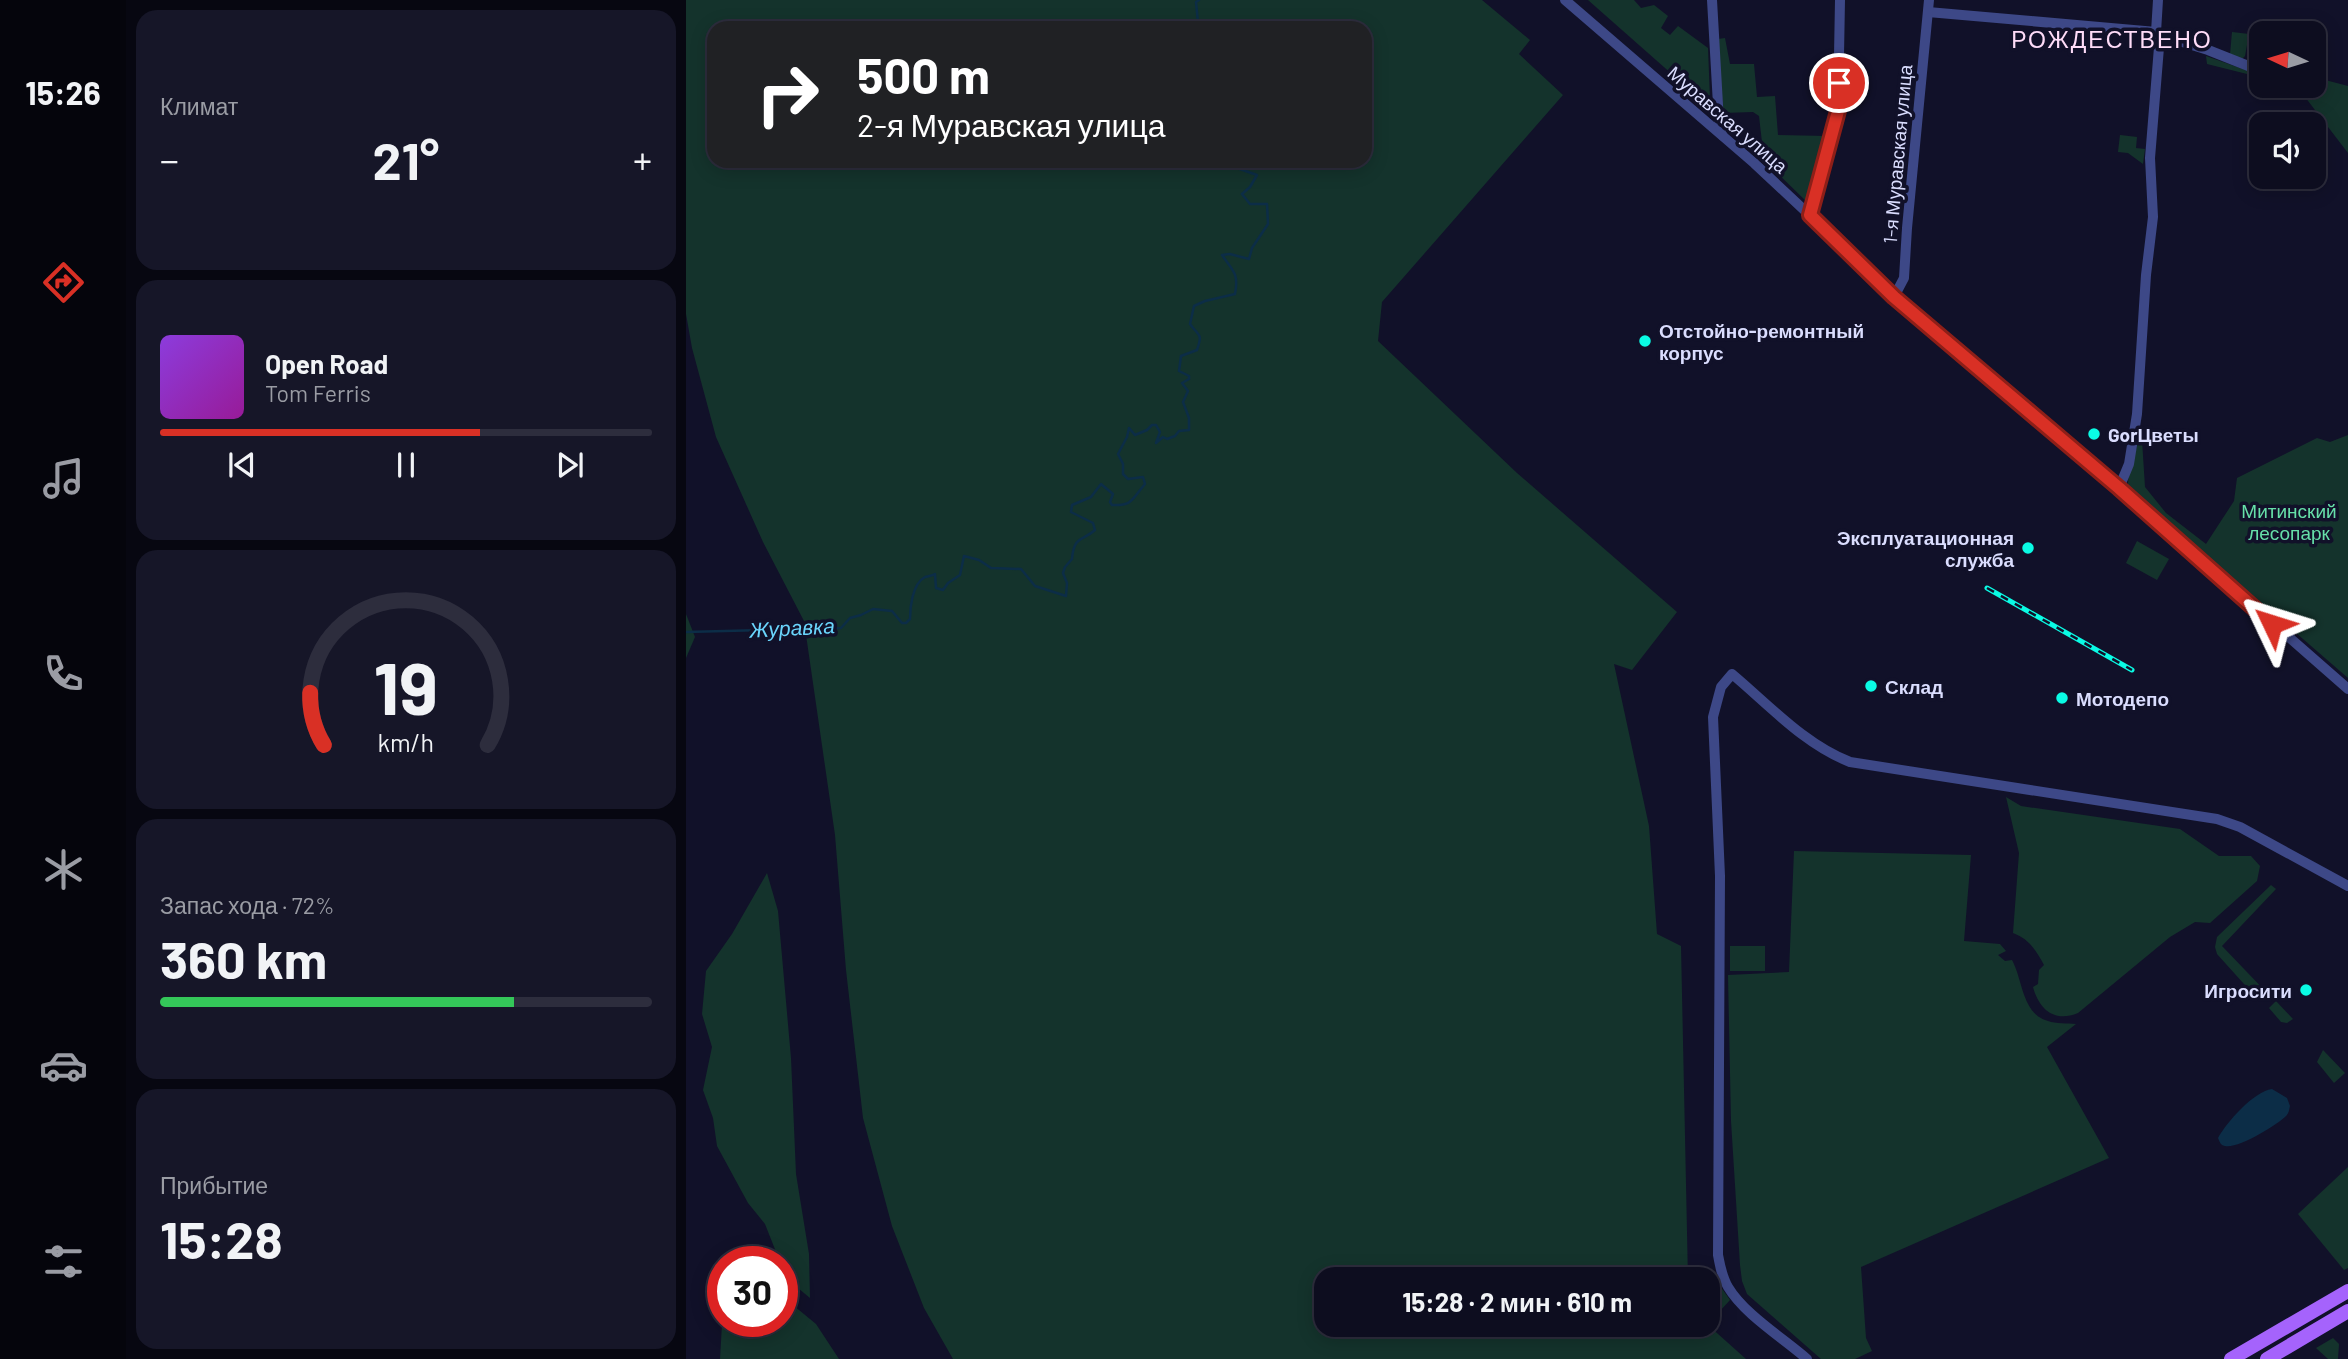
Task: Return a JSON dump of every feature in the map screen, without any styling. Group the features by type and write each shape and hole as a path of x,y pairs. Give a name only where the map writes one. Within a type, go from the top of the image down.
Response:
{"main road":[{"path":"2231,1359 2348,1291"},
{"path":"2267,1359 2348,1311"}],"street":[{"name":"Муравская улица","path":"1565,0 1810,215 1894,297 2119,488 2348,690"},
{"path":"1712,0 1719,122 1724,138"},
{"path":"1810,215 1838,111 1840,0"},
{"path":"2119,488 2129,464 2137,414 2146,275 2153,217 2150,158 2158,0"},
{"name":"1-я Муравская улица","path":"1894,297 1904,278 1929,6 2158,34 2249,67"},
{"path":"1807,1359 1740,1303 1721,1272 1718,1255 1720,876 1713,717 1721,687 1732,674 1807,738 1830,754 1850,762 2217,819 2240,827 2348,886"}],"green space":[{"path":"686,0 1482,0 1530,40 1519,54 1563,95 1382,302 1378,341 1517,473 1677,612 1632,670 1614,664 1649,826 1657,934 1681,946 1688,1267 1314,1267 1314,1337 1720,1336 1746,1359 953,1359 924,1308 892,1226 863,1118 846,970 835,835 804,621 763,542 716,437 692,348 686,314"},
{"path":"1588,0 1634,0 1641,8 1654,5 1668,16 1661,28 1670,35 1678,26 1708,48 1710,99 1699,98"},
{"path":"2232,32 2249,34 2245,56 2241,60 2230,55"},
{"path":"1725,38 1730,64 1754,64 1757,97 1775,96 1778,135 1827,136 1809,204 1764,160 1759,116 1753,112 1723,113 1718,39"},
{"path":"2206,56 2249,71 2249,74 2207,64"},
{"path":"2326,80 2348,86 2348,153 2326,124 2326,112 2317,112 2306,98 2326,98"},
{"path":"2120,135 2137,137 2136,148 2145,149 2143,164 2128,153 2118,152"},
{"name":"Митинский лесопарк","path":"2348,435 2348,678 2128,487 2138,440 2142,440 2145,487 2166,513 2206,544 2234,501 2237,478 2317,438 2330,442"},
{"path":"2137,541 2169,559 2157,580 2126,563"},
{"path":"686,614 695,637 686,658"},
{"path":"2006,797 2021,806 2180,829 2219,856 2251,856 2260,866 2257,881 2210,923 2195,922 2170,937 2078,1013 2069,1016 2055,1015 2039,1002 2033,987 2038,984 2039,970 2044,965 2032,946 2013,933 2019,853"},
{"path":"1794,851 1971,855 1964,941 2000,944 2006,951 1998,955 2005,961 2012,960 2024,995 2033,1011 2051,1022 2076,1024 2047,1047 2109,1158 1861,1267 1866,1338 1872,1351 1855,1359 1821,1359 1747,1294 1740,1265 1731,1121 1728,975 1789,972"},
{"path":"767,873 778,911 791,1058 796,1174 809,1254 810,1298 798,1288 798,1246 774,1246 765,1224 748,1203 717,1146 713,1118 703,1090 712,1047 702,1014 706,971 732,934"},
{"path":"2271,885 2276,889 2222,946 2268,994 2262,1000 2253,994 2217,954 2215,947 2217,937"},
{"path":"1730,946 1765,946 1765,971 1730,971"},
{"path":"2276,1001 2293,1019 2287,1023 2281,1022 2269,1008"},
{"path":"2323,1050 2345,1073 2334,1083 2317,1062"},
{"path":"2348,1167 2348,1268 2344,1270 2298,1214"},
{"path":"1720,1286 1730,1300 1720,1311"},
{"path":"798,1309 816,1324 839,1359 720,1359 721,1337 798,1337"},
{"path":"2333,1338 2339,1344 2338,1359 2328,1359 2316,1348"}],"water":[{"path":"2272,1089 2287,1098 2290,1106 2286,1116 2239,1144 2221,1144 2218,1138 2234,1116 2257,1096"}],"waterway":[{"name":"Журавка","path":"1198,21 1196,2 1199,0"},
{"name":"Журавка","path":"686,632 841,628 850,618 873,609 892,611 902,623 906,623 910,619 913,596 921,580 935,574 936,588 943,590 960,575 964,556 979,560 991,568 1021,569 1035,586 1066,596 1067,583 1063,573 1065,567 1072,559 1077,542 1095,530 1093,523 1071,512 1072,505 1091,497 1101,484 1113,494 1110,502 1112,505 1124,504 1132,500 1145,484 1143,477 1128,479 1123,474 1123,464 1118,454 1129,428 1135,435 1156,425 1160,432 1156,443 1163,437 1167,439 1179,431 1189,430 1189,418 1183,402 1188,391 1182,383 1189,379 1189,376 1179,371 1181,356 1197,350 1200,340 1190,324 1194,306 1235,294 1236,277 1222,255 1230,254 1249,259 1252,248 1268,224 1267,204 1250,204 1242,194 1257,175 1237,168"}],"railway":[{"path":"1987,588 2132,670"}],"place":[{"name":"Отстойно-ремонтный корпус","path":"1645,341"},
{"name":"GorЦветы","path":"2094,434"},
{"name":"Эксплуатационная служба","path":"2028,548"},
{"name":"Склад","path":"1871,686"},
{"name":"Мотодепо","path":"2062,698"},
{"name":"Игросити","path":"2306,990"}],"district":[{"name":"РОЖДЕСТВЕНО","path":"2112,39"}],"route":[{"path":"1839,83 1838,111 1810,215 1894,297 2119,488 2272,624"}]}
